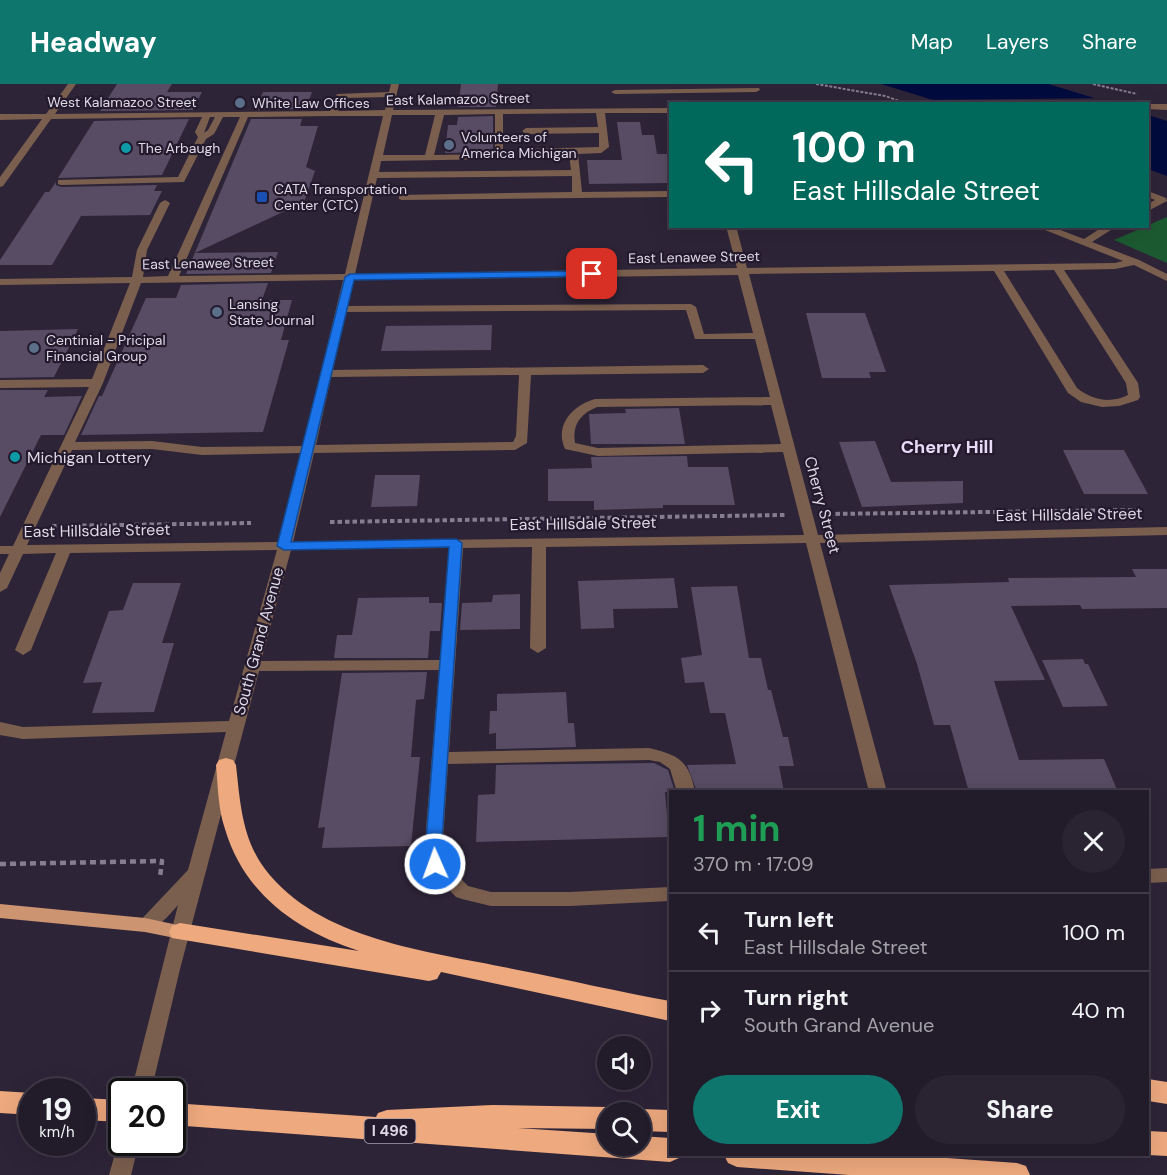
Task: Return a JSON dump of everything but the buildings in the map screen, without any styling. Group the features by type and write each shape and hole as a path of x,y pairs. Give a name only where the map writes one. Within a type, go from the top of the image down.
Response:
{"highway":[{"path":"226,765 235,829 246,859 270,891 305,919 358,942 386,951 669,1011"},
{"path":"180,932 641,1005"},
{"path":"1149,1090 1167,1093"},
{"path":"0,1102 18,1103"},
{"name":"I 496","path":"186,1115 597,1145"},
{"path":"302,1124 492,1116 597,1118"},
{"path":"651,1120 669,1121"},
{"path":"1149,1143 1167,1144"},
{"name":"I 496","path":"651,1149 669,1150"},
{"path":"751,1156 1017,1175"}],"main road":[{"path":"0,911 145,925 180,932"}],"street":[{"path":"0,184 72,84"},
{"name":"South Grand Avenue","path":"144,1078 180,932 284,546 395,84"},
{"path":"617,111 614,88 756,90"},
{"path":"636,88 639,111"},
{"path":"333,114 340,96 393,94"},
{"path":"1149,107 1167,107"},
{"name":"East Kalamazoo Street","path":"245,115 669,110"},
{"path":"527,152 601,150 605,147 600,111"},
{"path":"429,158 440,112"},
{"path":"378,158 500,157 499,112"},
{"path":"202,137 199,132 207,115"},
{"path":"61,182 182,180 202,137 211,132 220,115"},
{"path":"173,278 245,115"},
{"name":"West Kalamazoo Street","path":"0,117 245,115"},
{"path":"526,131 603,130"},
{"path":"573,152 578,195"},
{"path":"374,175 576,173"},
{"path":"402,197 669,194"},
{"path":"1149,194 1164,200 1149,208"},
{"path":"0,588 97,383 137,279 142,250 165,203"},
{"name":"Cherry Street","path":"732,228 877,790"},
{"path":"1045,228 1136,262 1167,278"},
{"path":"1084,243 1109,228"},
{"name":"East Lenawee Street","path":"0,282 1115,266 1136,262"},
{"path":"997,268 1072,390 1084,400 1095,403 1125,402 1134,397 1132,383 1057,267"},
{"path":"342,309 691,307 699,337 760,336"},
{"path":"326,374 703,369"},
{"path":"66,446 152,445 202,451 515,446 521,443 522,436 525,372"},
{"path":"0,384 97,383"},
{"path":"777,401 595,403 583,407 573,416 566,434 569,446 598,452 789,448"},
{"name":"East Hillsdale Street","path":"0,550 813,539 1167,531"},
{"path":"538,648 539,542"},
{"path":"456,543 434,841 435,864 462,892 491,899 570,899 669,894"},
{"path":"23,650 65,549"},
{"path":"252,666 447,665"},
{"path":"0,728 23,733 236,726"},
{"path":"440,758 649,754 665,757 675,762 681,769 686,790"},
{"path":"145,925 170,902 197,870"},
{"path":"1149,876 1167,875"},
{"path":"120,1175 125,1156"}],"path":[{"path":"816,84 885,96 902,102"},
{"path":"1093,84 1146,96"},
{"path":"330,522 1143,510"},
{"path":"28,526 251,523"},
{"path":"0,864 162,861"}],"green space":[{"path":"1167,217 1167,263 1114,240 1142,228 1149,228 1149,225"}],"shaded area":[{"path":"881,84 1048,84 1108,102 940,102"},
{"path":"1149,115 1167,121 1167,176 1149,169"}],"pier":[{"path":"1105,98 1111,102 928,102 922,100"}],"place":[{"name":"White Law Offices","path":"240,103"},
{"name":"Volunteers of America Michigan","path":"449,145"},
{"name":"The Arbaugh","path":"126,148"},
{"name":"CATA Transportation Center (CTC)","path":"262,197"},
{"name":"Lansing State Journal","path":"217,312"},
{"name":"Centinial - Pricipal Financial Group","path":"34,348"},
{"name":"Michigan Lottery","path":"15,457"}],"district":[{"name":"Cherry Hill","path":"947,447"}],"route":[{"path":"435,864 434,841 456,543 284,546 350,277 592,274"}]}
